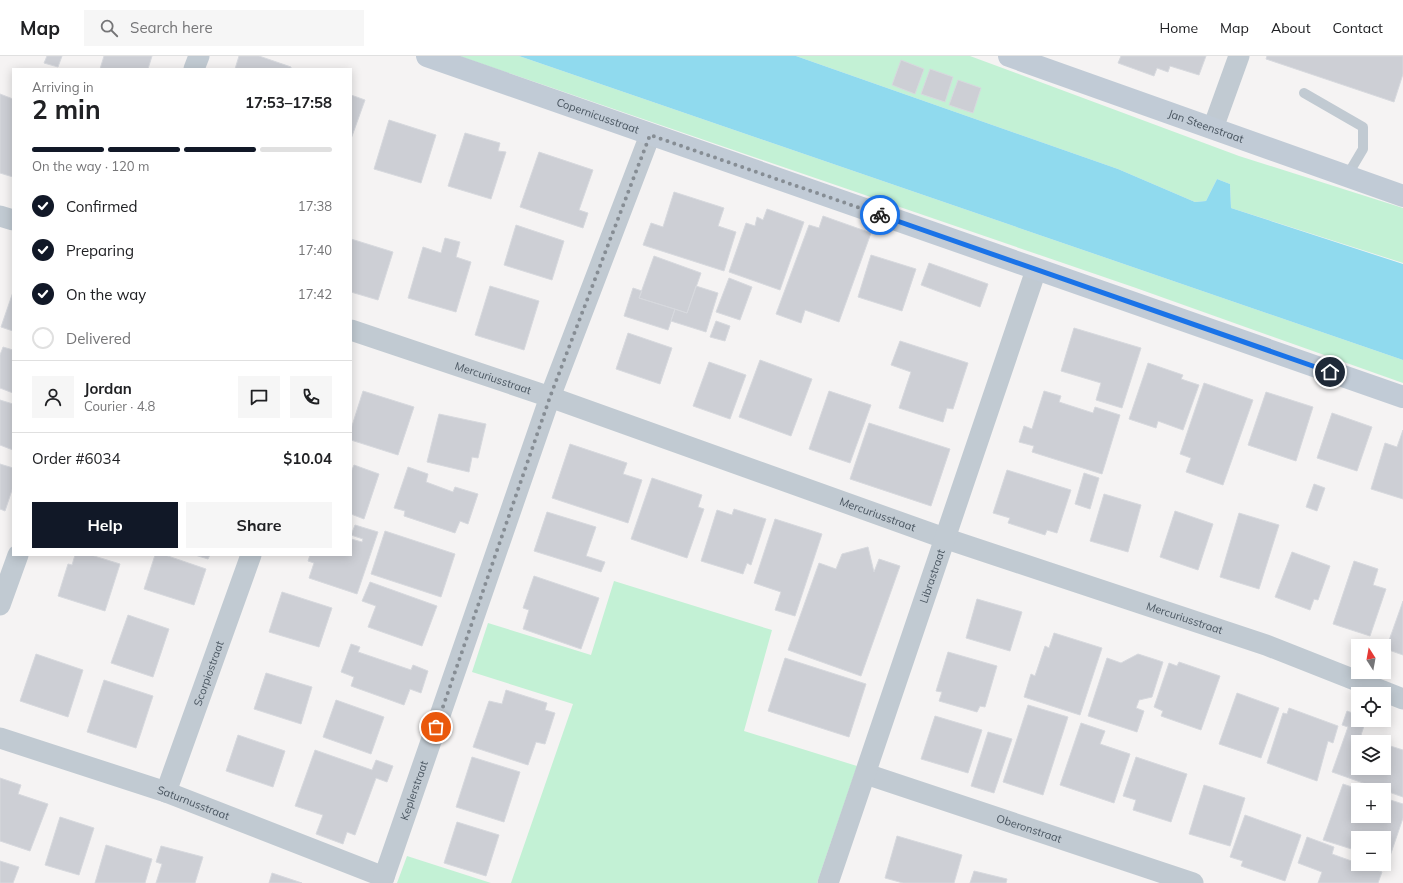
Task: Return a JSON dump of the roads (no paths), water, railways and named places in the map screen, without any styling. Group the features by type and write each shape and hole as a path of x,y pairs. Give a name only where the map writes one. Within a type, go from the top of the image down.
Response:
{"street":[{"path":"194,68 199,56"},
{"name":"Copernicusstraat","path":"427,56 1403,397"},
{"name":"Jan Steenstraat","path":"1009,56 1403,196"},
{"path":"1212,128 1239,56"},
{"name":"Keplerstraat","path":"383,880 550,397 650,135"},
{"path":"0,216 12,220"},
{"name":"Librastraat","path":"828,883 1036,270"},
{"name":"Mercuriusstraat","path":"352,330 550,397 944,538 1266,645 1403,699"},
{"path":"0,605 18,556"},
{"name":"Scorpiostraat","path":"166,792 251,556"},
{"name":"Saturnusstraat","path":"0,738 166,792 383,880"},
{"name":"Oberonstraat","path":"866,774 1193,883"}],"lane":[{"path":"1304,93 1363,127 1363,149 1346,176"}],"water":[{"path":"519,56 796,56 1118,169 1195,202 1206,201 1217,179 1230,184 1231,208 1403,264 1403,360"}]}
